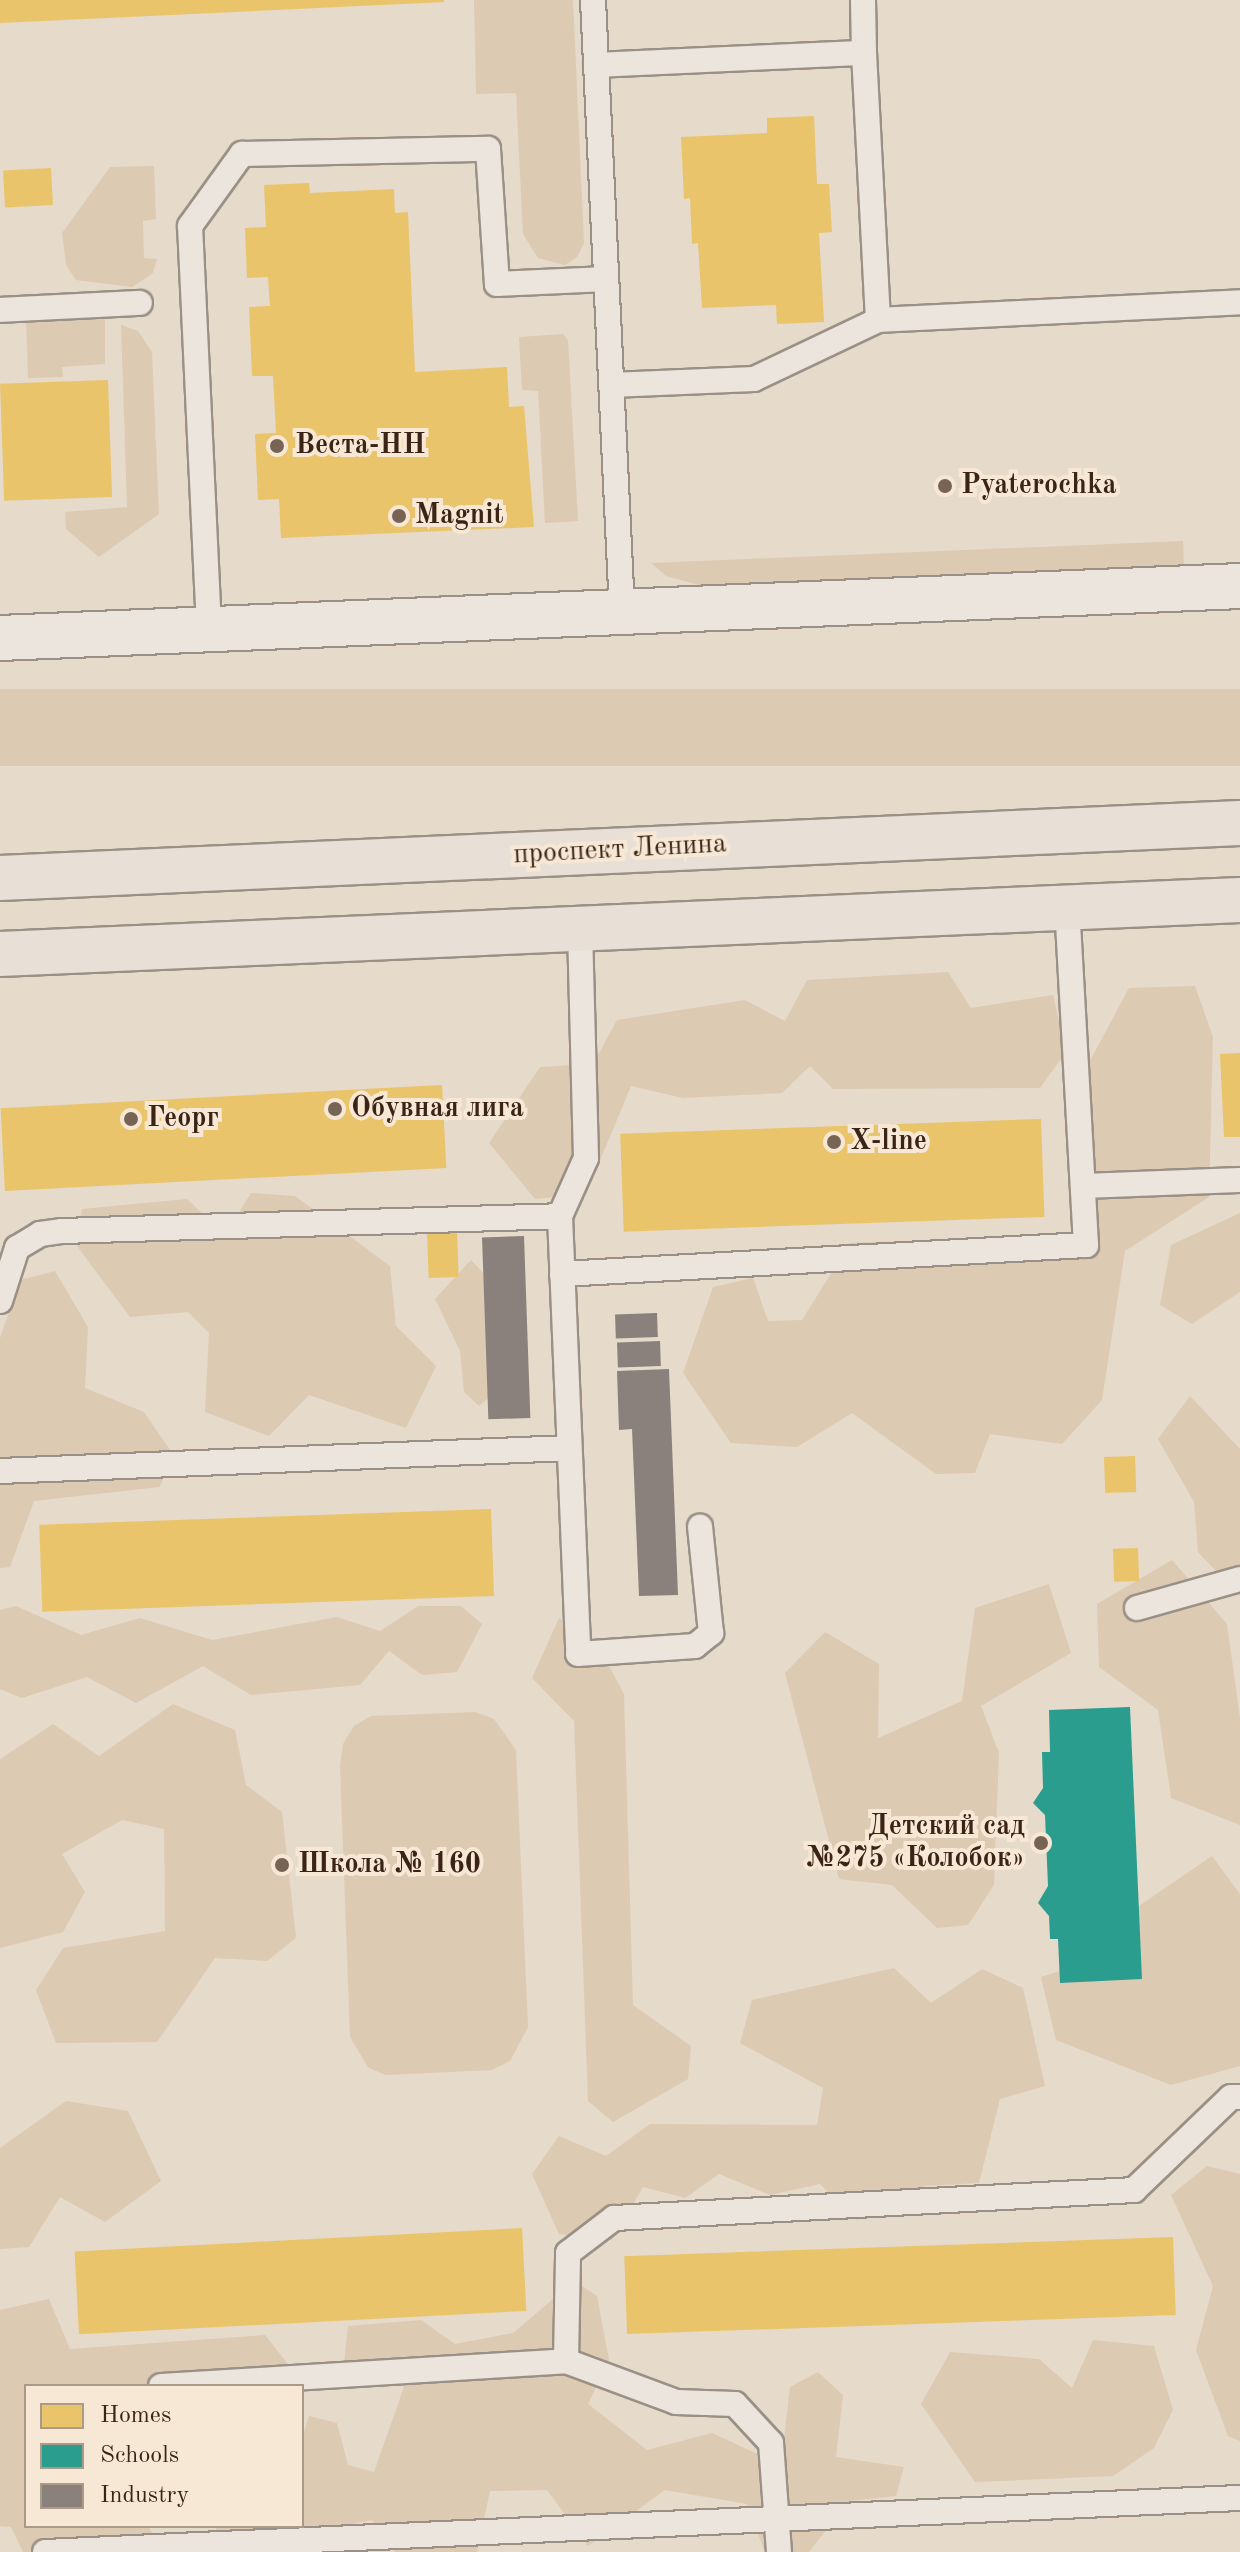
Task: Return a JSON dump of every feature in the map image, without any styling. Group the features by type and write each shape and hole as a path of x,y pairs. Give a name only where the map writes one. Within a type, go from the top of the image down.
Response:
{"main road":[{"name":"проспект Ленина","path":"0,878 1240,823"},
{"path":"0,954 1240,900"}],"street":[{"path":"0,638 1240,586"}],"lane":[{"path":"593,0 622,611"},
{"path":"863,0 878,320"},
{"path":"596,65 864,53"},
{"path":"209,628 190,226 242,154 488,149 497,284 606,279"},
{"path":"611,385 754,379 878,320 1240,302"},
{"path":"0,310 140,303"},
{"path":"562,1274 1086,1245 1067,907"},
{"path":"580,929 586,1158 560,1216 578,1654 695,1646 711,1633 700,1527"},
{"path":"1083,1186 1240,1180"},
{"path":"0,1301 17,1248 40,1234 560,1216"},
{"path":"0,1471 569,1448"},
{"path":"1137,1608 1240,1579"},
{"path":"566,2361 568,2253 614,2218 1134,2190 1231,2097 1240,2097"},
{"path":"193,2384 566,2361 676,2402 735,2404 771,2443 779,2552"},
{"path":"45,2552 193,2549 1240,2498"}],"shaded area":[{"path":"474,0 573,0 584,243 577,257 565,265 538,258 523,234 516,93 476,94"},
{"path":"154,166 156,219 143,221 144,258 157,259 153,273 132,287 76,280 66,265 62,233 110,167"},
{"path":"105,319 105,364 62,367 63,377 28,378 26,321"},
{"path":"121,325 138,331 152,352 159,514 99,557 66,529 65,512 127,507"},
{"path":"563,334 568,340 578,521 545,523 538,391 522,390 519,337"},
{"path":"1183,541 1184,565 703,586 666,576 651,563"},
{"path":"0,689 1240,689 1240,766 0,766"},
{"path":"948,972 971,1008 1053,995 1066,1052 1040,1088 833,1089 810,1066 782,1093 683,1098 631,1086 586,1194 535,1199 489,1143 540,1067 593,1064 617,1020 745,1000 785,1021 807,980"},
{"path":"1195,986 1213,1037 1209,1197 1125,1251 1102,1400 1062,1444 990,1434 975,1473 936,1474 852,1413 797,1447 731,1443 683,1373 713,1287 753,1278 768,1321 802,1320 850,1243 1099,1234 1085,1070 1129,988"},
{"path":"251,1193 295,1196 390,1266 396,1326 436,1366 406,1428 309,1395 269,1436 205,1412 209,1333 188,1312 130,1317 77,1246 82,1209 187,1199 225,1235"},
{"path":"1240,1213 1240,1292 1192,1324 1160,1305 1171,1245"},
{"path":"471,1260 514,1306 510,1380 479,1406 464,1392 460,1351 435,1299"},
{"path":"55,1271 88,1327 85,1388 144,1412 172,1453 160,1487 34,1501 10,1567 0,1568 0,1338 20,1280"},
{"path":"1190,1396 1240,1449 1240,1596 1198,1552 1194,1502 1158,1439"},
{"path":"1172,1560 1227,1624 1240,1718 1240,1825 1171,1798 1158,1710 1099,1667 1097,1604"},
{"path":"1049,1584 1071,1653 981,1706 999,1753 994,1885 968,1925 937,1928 892,1885 839,1879 785,1673 825,1632 879,1664 878,1738 962,1701 975,1608"},
{"path":"16,1606 81,1635 140,1618 212,1640 337,1617 380,1631 418,1606 461,1606 482,1624 457,1672 422,1675 389,1651 360,1685 251,1695 203,1666 136,1703 87,1677 22,1698 0,1689 0,1610"},
{"path":"559,1618 595,1640 624,1694 633,2005 691,2046 688,2079 613,2122 588,2101 574,1721 532,1678"},
{"path":"173,1704 235,1730 246,1785 282,1812 296,1938 267,1961 215,1958 157,2042 56,2043 36,1990 63,1948 165,1931 164,1829 122,1820 62,1854 85,1892 63,1932 0,1948 0,1759 53,1724 99,1756"},
{"path":"475,1712 494,1719 516,1750 528,2027 510,2061 492,2070 385,2075 368,2067 350,2037 340,1766 343,1744 354,1726 371,1716"},
{"path":"1212,1856 1240,1894 1240,2066 1171,2085 1056,2040 1041,1977 1107,1956 1120,1919"},
{"path":"894,1968 931,2003 982,1969 1023,1988 1045,2086 1000,2099 979,2183 924,2186 856,2220 820,2184 770,2195 719,2174 685,2198 643,2187 612,2240 559,2234 532,2174 559,2136 606,2156 650,2124 817,2125 823,2088 740,2043 752,2000"},
{"path":"66,2101 128,2111 161,2181 105,2222 60,2197 29,2247 0,2249 0,2148"},
{"path":"1207,2166 1240,2174 1240,2441 1228,2436 1196,2350 1213,2286 1171,2195"},
{"path":"574,2281 597,2296 609,2360 588,2404 647,2450 712,2433 781,2465 790,2387 818,2372 843,2395 836,2457 904,2467 896,2496 849,2501 809,2552 765,2552 747,2504 665,2490 588,2546 547,2490 490,2491 477,2552 395,2552 372,2520 211,2552 217,2528 304,2528 304,2432 309,2416 337,2423 348,2465 374,2472 404,2387 398,2366 344,2363 348,2326 421,2320 455,2344 513,2333"},
{"path":"49,2299 70,2349 265,2335 291,2368 291,2384 24,2384 24,2528 149,2528 166,2552 23,2552 11,2527 0,2526 0,2310"},
{"path":"1093,2340 1154,2346 1173,2410 1154,2448 1113,2476 975,2482 921,2404 950,2352 1039,2359 1072,2388"}],"building: Homes":[{"path":"0,0 444,0 444,2 0,23"},
{"path":"814,116 817,184 829,184 832,232 819,233 824,322 777,324 776,305 702,308 698,243 692,244 690,198 684,199 681,137 767,133 767,118"},
{"path":"51,168 53,205 5,207 3,171"},
{"path":"309,183 310,193 394,189 395,213 408,212 415,372 507,367 509,407 524,406 534,527 281,538 279,499 258,500 255,434 276,433 273,376 252,376 249,307 270,306 268,277 247,278 245,228 266,227 264,185"},
{"path":"108,380 112,497 4,501 0,384"},
{"path":"1240,1053 1240,1137 1224,1137 1220,1054"},
{"path":"442,1085 446,1168 5,1191 1,1108"},
{"path":"1041,1119 1044,1217 624,1232 620,1134"},
{"path":"457,1230 459,1277 429,1278 427,1231"},
{"path":"1135,1456 1136,1492 1105,1493 1104,1457"},
{"path":"491,1509 494,1596 42,1612 39,1525"},
{"path":"1138,1548 1139,1581 1114,1582 1113,1549"},
{"path":"522,2228 526,2311 79,2334 75,2251"},
{"path":"1173,2237 1176,2315 627,2334 624,2256"}],"building: Schools":[{"path":"1130,1707 1142,1979 1060,1983 1058,1939 1050,1939 1049,1916 1038,1903 1048,1886 1045,1815 1033,1803 1043,1788 1042,1752 1050,1752 1049,1710"}],"building: Industry":[{"path":"524,1236 530,1418 488,1419 482,1237"},
{"path":"657,1313 658,1337 616,1338 615,1314"},
{"path":"660,1341 661,1366 618,1367 617,1343"},
{"path":"669,1369 678,1595 639,1596 632,1429 619,1430 617,1371"}],"place":[{"name":"Веста-НН","path":"277,446"},
{"name":"Pyaterochka","path":"945,486"},
{"name":"Magnit","path":"399,516"},
{"name":"Обувная лига","path":"335,1109"},
{"name":"Георг","path":"131,1119"},
{"name":"X-line","path":"834,1142"},
{"name":"Детский сад №275 «Колобок»","path":"1041,1843"},
{"name":"Школа № 160","path":"282,1865"}]}
